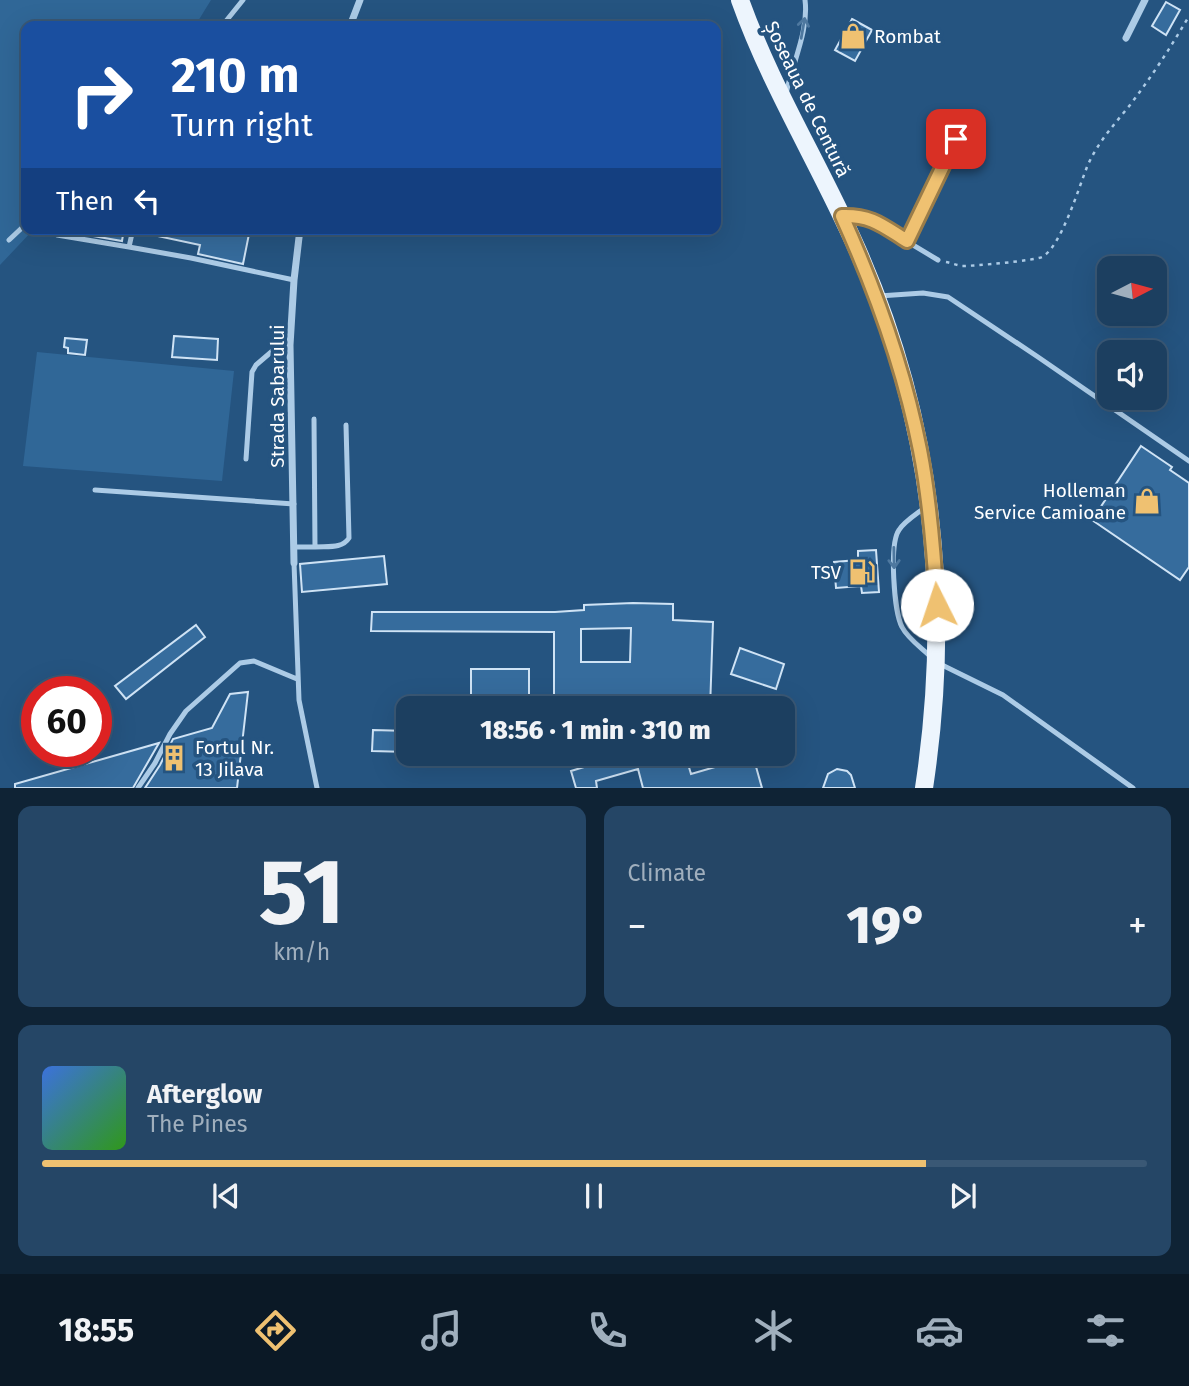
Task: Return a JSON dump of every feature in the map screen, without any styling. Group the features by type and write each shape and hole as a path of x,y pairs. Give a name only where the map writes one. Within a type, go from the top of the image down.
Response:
{"main road":[{"name":"Șoseaua de Centură","path":"740,0 784,104 842,216 876,296 906,388 928,504 937,605 935,704 924,788"}],"street":[{"path":"352,21 360,0"},
{"path":"1126,38 1145,0"},
{"name":"Strada Sabarului","path":"293,563 294,504 289,387 294,280 299,235"}],"lane":[{"path":"226,21 243,0"},
{"path":"784,104 802,34 805,0"},
{"path":"907,241 956,139"},
{"path":"842,216 858,215 868,218 938,260"},
{"path":"9,240 21,229"},
{"path":"63,235 294,280"},
{"path":"129,247 132,235"},
{"path":"876,296 923,293 948,297 1189,461"},
{"path":"246,459 252,372 273,350 290,345"},
{"path":"314,419 315,547"},
{"path":"294,547 341,546 349,538 346,425"},
{"path":"95,490 294,504"},
{"path":"928,504 900,528 894,539 897,612 900,625 907,636 937,662 1003,695 1133,788"},
{"path":"293,563 299,700 317,788"},
{"path":"138,788 186,711 240,663 254,661 297,679"}],"path":[{"path":"938,260 961,266 1042,256 1058,239 1079,194 1088,166 1105,134 1168,52 1189,16"}],"shaded area":[{"path":"0,0 211,0 198,21 21,21 21,235 28,235 0,265"},
{"path":"37,352 234,371 222,481 23,466"}],"building":[{"path":"1166,2 1180,10 1166,35 1152,26"},
{"path":"852,19 872,30 855,61 835,50"},
{"path":"87,235 123,235 122,241"},
{"path":"153,235 249,235 243,264 198,254 200,245"},
{"path":"174,336 218,339 217,360 172,357"},
{"path":"65,338 87,340 85,355 68,353 68,348 64,347"},
{"name":"Holleman Service Camioane","path":"1141,446 1172,467 1170,470 1189,483 1189,567 1180,580 1092,520"},
{"path":"876,550 879,592 862,593 861,586 836,588 834,562 858,560 858,551"},
{"path":"384,556 387,584 302,592 300,564"},
{"path":"673,604 673,620 713,622 710,696 554,696 554,632 371,631 372,612 584,610 584,605","holes":["631,628 630,662 581,662 581,629"]},
{"path":"196,625 205,637 126,699 115,686"},
{"path":"740,648 784,664 776,689 731,674"},
{"path":"471,669 529,669 529,696 471,696"},
{"name":"Fortul Nr. 13 Jilava","path":"248,692 237,788 145,788 173,739 212,728 230,694"},
{"path":"373,730 396,731 396,752 372,751"},
{"path":"159,743 133,788 15,788 15,784 75,767 112,767 112,756"},
{"path":"587,766 689,766 691,774 719,766 756,766 762,788 643,788 638,769 596,781 597,788 576,788 571,771"},
{"path":"837,769 847,771 851,775 855,788 823,788 828,774"}],"place":[{"name":"Rombat","path":"853,36"},
{"name":"Holleman Service Camioane","path":"1147,501"},
{"name":"TSV","path":"862,572"},
{"name":"Fortul Nr. 13 Jilava","path":"174,758"}],"route":[{"path":"937,605 928,504 906,388 868,274 842,216 858,215 868,218 907,241 956,139"}]}
